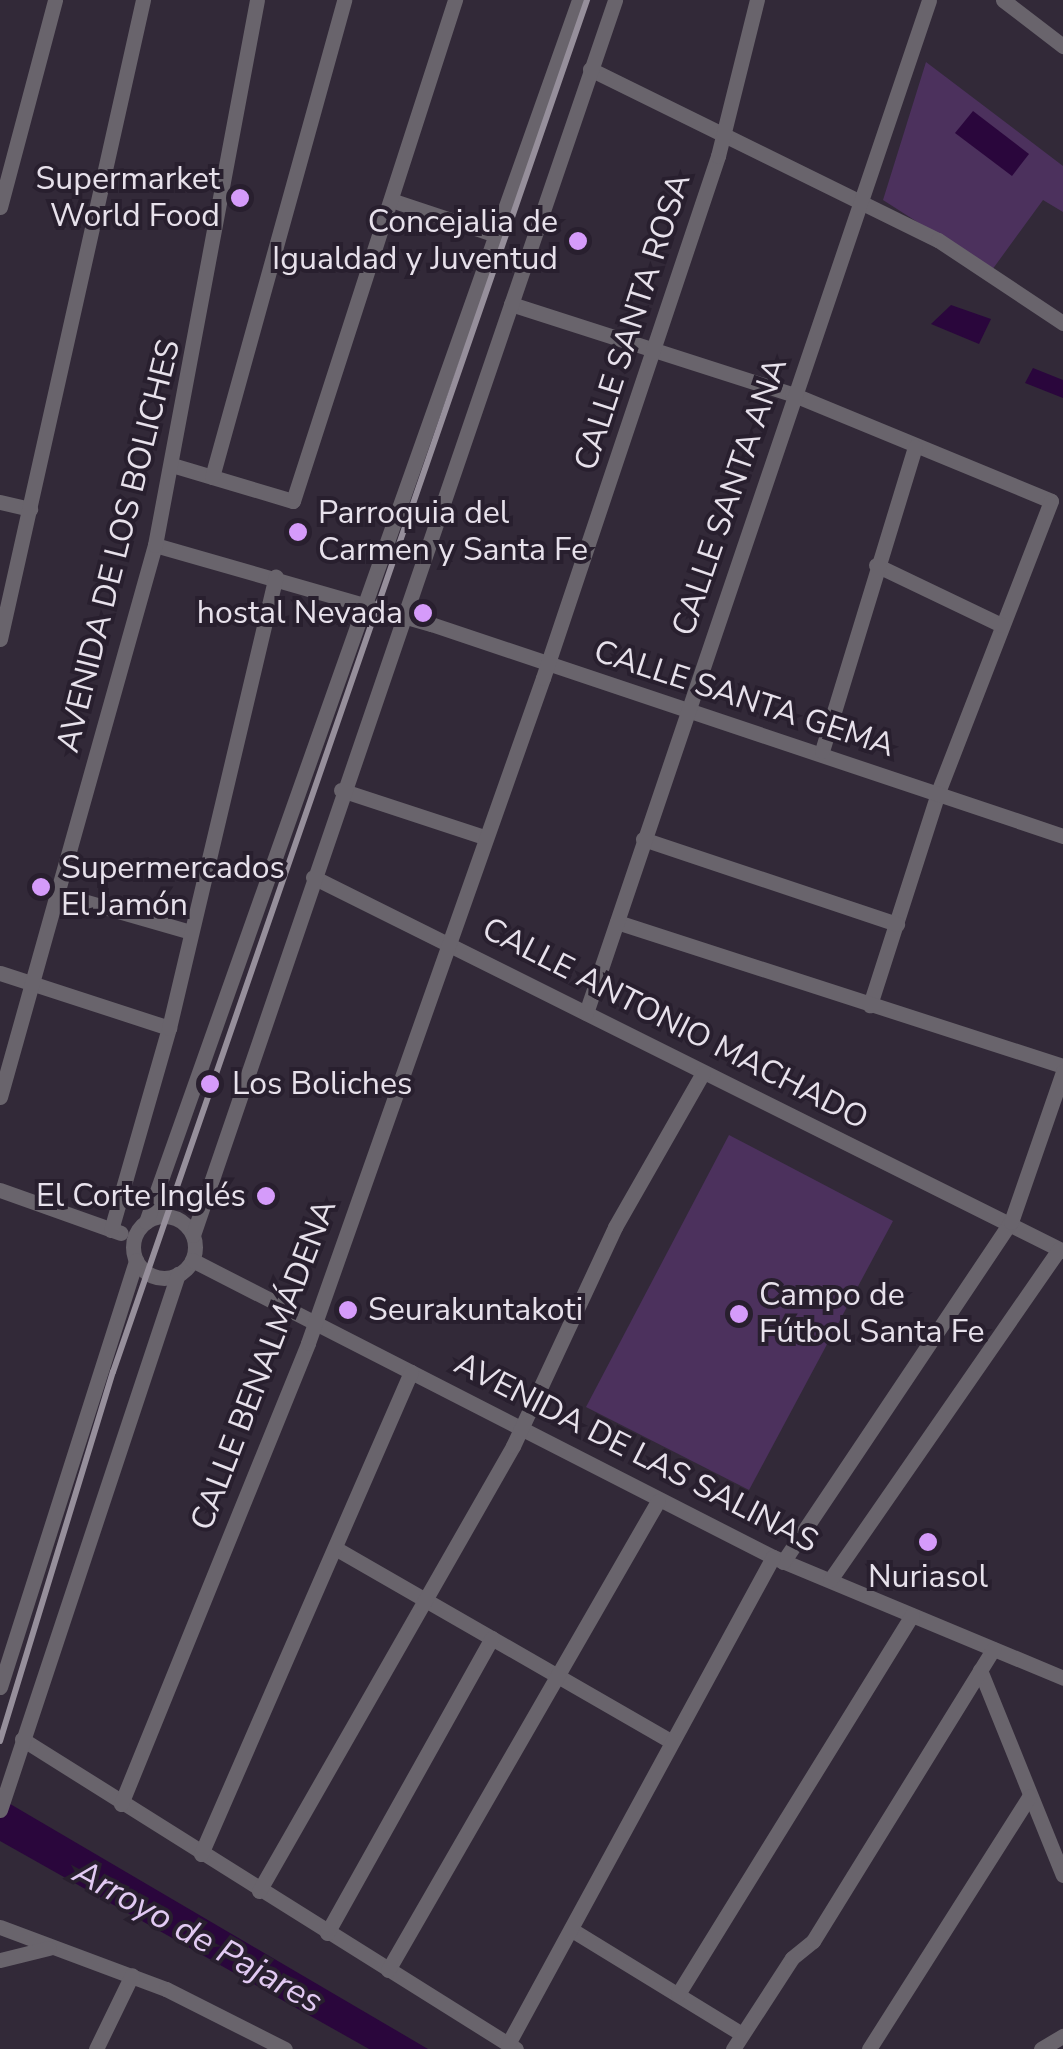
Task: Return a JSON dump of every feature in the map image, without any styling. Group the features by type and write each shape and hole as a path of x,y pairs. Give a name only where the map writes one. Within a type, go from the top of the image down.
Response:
{"street":[{"path":"0,207 55,0"},
{"path":"0,639 144,0"},
{"name":"AVENIDA DE LOS BOLICHES","path":"0,1097 35,983 154,545 257,0"},
{"path":"212,478 344,0"},
{"path":"172,465 293,501 394,201 455,0"},
{"path":"0,1686 136,1260 134,1238 146,1222 370,605 579,0"},
{"path":"0,1810 178,1274 192,1260 193,1234 341,790 408,617 615,0"},
{"name":"CALLE SANTA ROSA","path":"445,940 548,664 652,351 721,133 757,0"},
{"name":"CALLE SANTA ANA","path":"586,1012 792,394 930,0"},
{"path":"1003,0 1063,46"},
{"path":"590,69 938,240 1063,323"},
{"path":"394,201 499,236"},
{"path":"511,304 792,394 1051,501 938,793 870,1005"},
{"path":"822,751 876,565 916,446"},
{"path":"0,502 30,509"},
{"name":"CALLE SANTA GEMA","path":"154,545 276,576 408,617 687,711 822,751 1063,836"},
{"path":"876,565 1001,625"},
{"path":"111,1230 170,1028 188,931 276,576"},
{"path":"341,790 484,837"},
{"path":"644,839 897,924"},
{"name":"CALLE ANTONIO MACHADO","path":"313,877 1061,1250"},
{"path":"59,894 188,931"},
{"path":"22,1739 512,2046 669,1740 778,1560 1011,1222 1063,1069 616,922"},
{"name":"CALLE BENALMÁDENA","path":"121,1804 315,1321 445,940"},
{"path":"0,974 170,1028"},
{"path":"259,1891 425,1600 519,1426 614,1227 703,1073"},
{"path":"0,1190 134,1238"},
{"path":"146,1222 172,1217 193,1234"},
{"path":"830,1580 1061,1250"},
{"path":"136,1260 150,1274 178,1274"},
{"name":"AVENIDA DE LAS SALINAS","path":"192,1260 519,1426 658,1502 778,1560 1063,1678"},
{"path":"200,1854 412,1372"},
{"path":"388,1970 658,1502"},
{"path":"335,1548 669,1740"},
{"path":"678,1994 912,1615"},
{"path":"327,1932 492,1638"},
{"path":"732,2049 813,1941 993,1649"},
{"path":"980,1670 1063,1875"},
{"path":"869,2049 1029,1797"},
{"path":"0,1927 132,1974 286,2049"},
{"path":"572,1930 742,2034"},
{"path":"0,1960 52,1947"},
{"path":"96,2049 132,1974"},
{"path":"1041,2049 1063,2036"}],"shaded area":[{"path":"926,62 1063,166 1063,212 1043,200 992,270 883,200"},
{"name":"Campo de Fútbol Santa Fe","path":"729,1135 893,1221 749,1490 586,1407"}],"water":[{"path":"973,111 1029,154 1012,176 955,133"},
{"path":"951,305 991,319 979,344 931,324"},
{"path":"1033,368 1063,380 1063,398 1025,383"},
{"name":"Arroyo de Pajares","path":"0,1798 428,2049 369,2049 0,1841"}],"railway":[{"path":"0,1741 113,1372 587,0"}],"place":[{"name":"Supermarket World Food","path":"240,198"},
{"name":"Concejalia de Igualdad y Juventud","path":"578,241"},
{"name":"Parroquia del Carmen y Santa Fe","path":"298,532"},
{"name":"hostal Nevada","path":"423,613"},
{"name":"Supermercados El Jamón","path":"41,887"},
{"name":"Los Boliches","path":"210,1084"},
{"name":"El Corte Inglés","path":"266,1196"},
{"name":"Seurakuntakoti","path":"348,1310"},
{"name":"Campo de Fútbol Santa Fe","path":"739,1314"},
{"name":"Nuriasol","path":"928,1542"}]}
